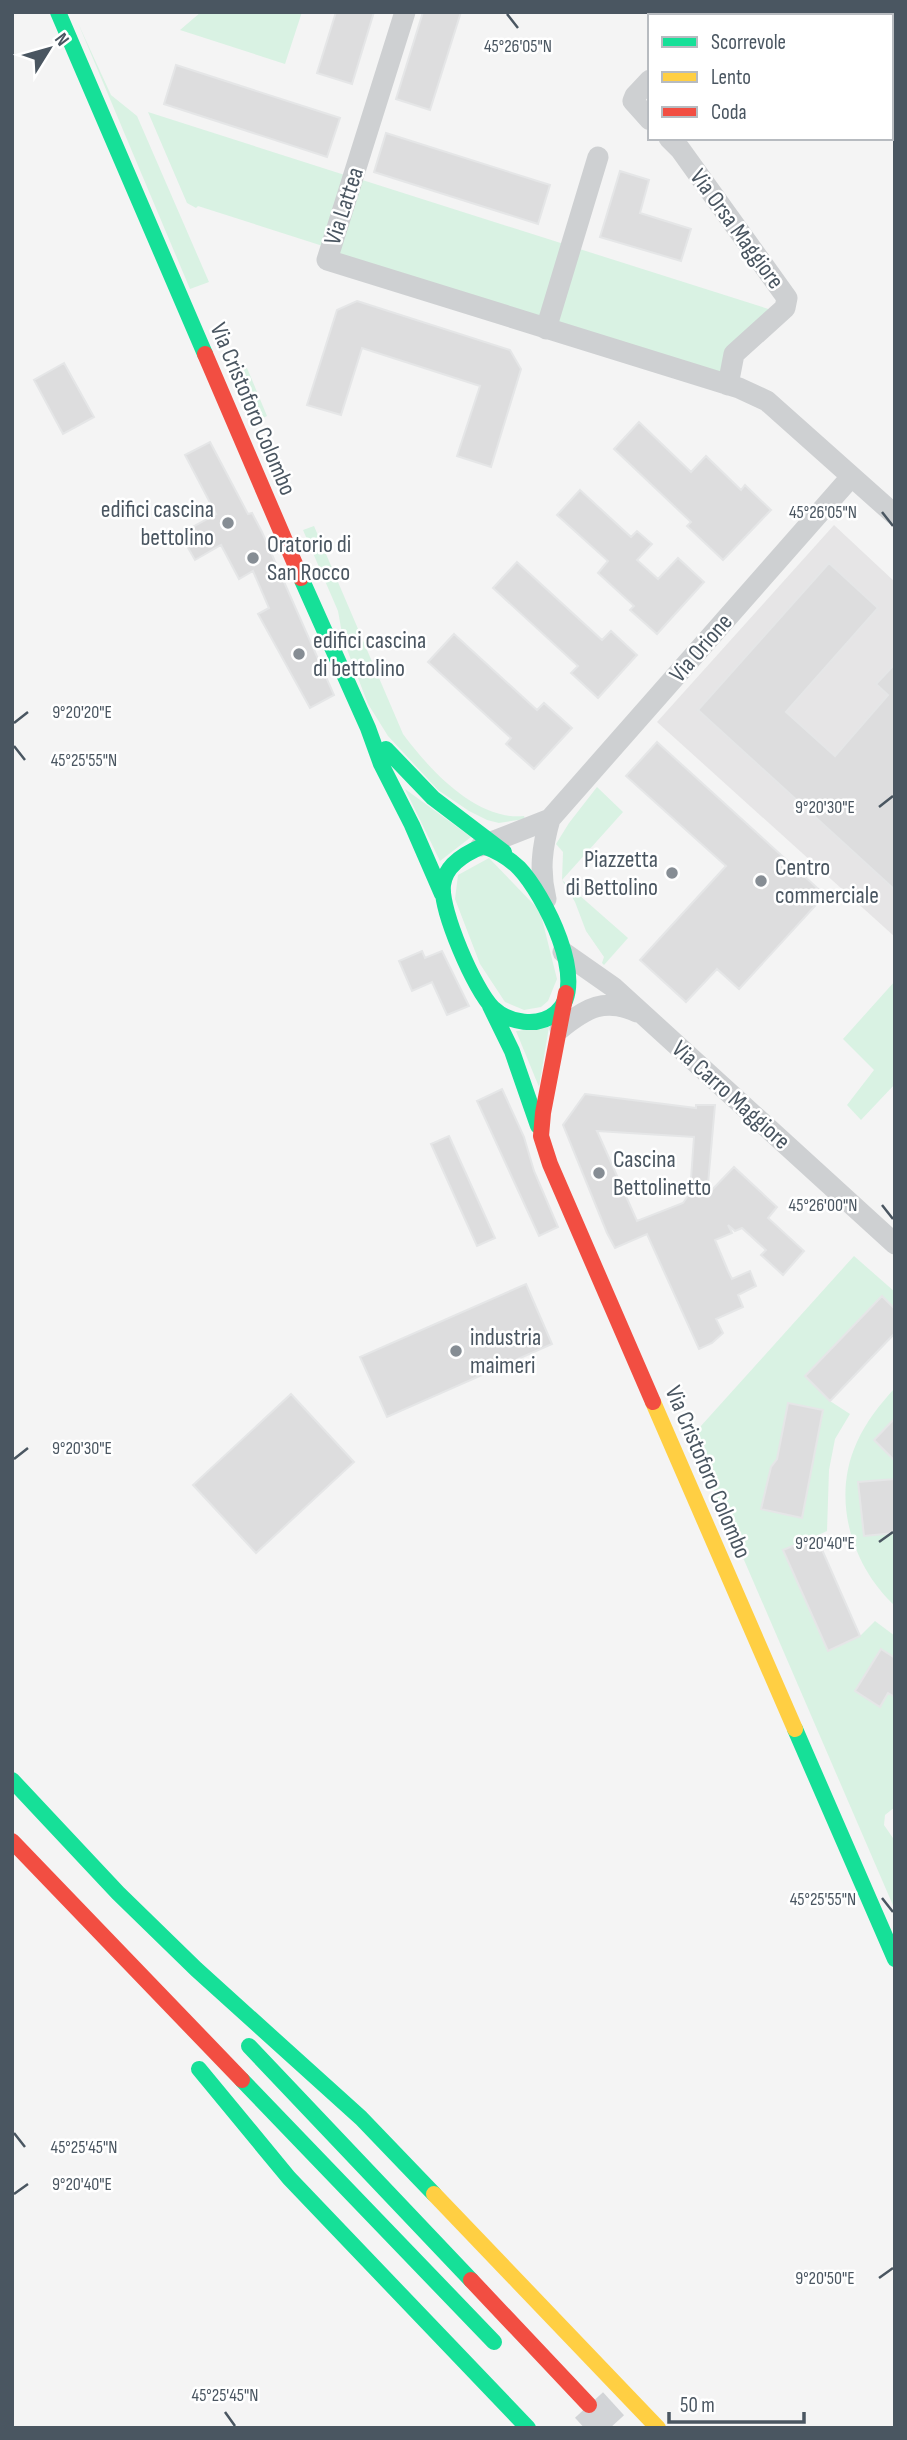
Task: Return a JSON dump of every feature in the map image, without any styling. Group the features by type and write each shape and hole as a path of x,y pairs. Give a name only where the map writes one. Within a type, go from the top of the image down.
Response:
{"main road":[{"name":"Via Cristoforo Colombo","path":"58,12 316,614 368,728 381,764 412,825 442,894 456,937 512,1051 550,1164 895,1959"},
{"name":"Via Cristoforo Colombo","path":"368,728 417,785 484,845 509,856 548,910 564,952 566,993 565,1018 545,1095 541,1136"},
{"path":"442,894 447,873 460,858 484,845"},
{"path":"488,1003 513,1020 537,1022 565,1018"},
{"path":"12,1780 118,1892 187,1959 361,2118 658,2428"},
{"path":"12,1799 191,1986"},
{"path":"12,1841 504,2352"},
{"path":"12,1858 139,1996"},
{"path":"238,2035 589,2405"},
{"path":"188,2055 289,2178 528,2428"}],"street":[{"name":"Via Lattea","path":"405,12 327,260 728,385 767,401 895,515"},
{"path":"648,82 633,101 648,118"},
{"name":"Via Orsa Maggiore","path":"671,140 787,298 785,308 734,354 728,385"},
{"path":"546,329 598,157"},
{"name":"Via Orione","path":"550,819 851,477"},
{"path":"484,845 550,819"},
{"path":"548,910 542,881 542,847 550,819"},
{"name":"Via Carro Maggiore","path":"564,952 613,987 895,1244"},
{"path":"565,1018 602,1005 617,1004 643,1015"}],"shaded area":[{"path":"834,525 895,582 895,937 657,722"}],"green space":[{"path":"201,12 302,12 285,64 180,30"},
{"path":"78,23 111,95 137,116 209,282 190,289"},
{"path":"148,112 351,177 329,248 187,203"},
{"path":"353,177 781,313 734,354 728,385 327,260"},
{"path":"247,368 267,416 259,420 239,372"},
{"path":"314,526 403,734 426,762 455,790 488,810 524,816 525,819 499,823 469,811 438,790 388,736 368,704 343,639 338,611 303,530"},
{"path":"597,787 623,812 562,880 563,852 556,844"},
{"path":"405,789 471,837 440,861"},
{"path":"489,858 540,911 557,979 548,1001 541,1007 524,1010 505,1002 480,964 455,899 458,875"},
{"path":"562,880 628,938 604,965 604,957 586,931 575,902"},
{"path":"895,981 895,1084 861,1120 847,1105 874,1070 843,1039"},
{"path":"549,1027 539,1087 516,1031"},
{"path":"854,1256 895,1292 895,1309 881,1296 805,1376 830,1401 850,1414 835,1439 829,1470 827,1531 783,1551 827,1650 860,1636 875,1621 895,1636 895,1807 885,1815 884,1825 895,1841 895,1910 691,1437"},
{"path":"895,1388 895,1606 867,1571 857,1551 846,1508 846,1485 849,1463 857,1442 874,1414"}],"building":[{"path":"336,12 374,12 352,84 317,73"},
{"path":"423,12 461,12 430,110 396,99"},
{"path":"176,65 340,118 327,157 164,104"},
{"path":"386,133 550,185 538,224 374,172"},
{"path":"620,171 649,180 640,213 691,229 681,261 600,237"},
{"path":"357,301 510,350 521,369 491,467 457,456 480,386 362,348 341,415 307,405 337,310"},
{"path":"64,363 94,417 63,434 34,380"},
{"path":"639,422 691,472 706,456 741,490 745,485 771,510 723,560 687,526 691,522 614,449"},
{"path":"210,442 248,514 252,513 262,532 334,695 310,708 258,614 269,608 253,571 239,579 221,545 195,560 180,534 216,514 185,455"},
{"path":"580,490 631,537 637,531 652,544 637,560 658,579 678,558 704,582 657,634 630,610 634,606 598,573 608,561 557,515"},
{"path":"517,562 602,640 611,631 637,655 598,698 571,673 578,666 493,588"},
{"path":"829,563 878,608 786,712 835,756 888,695 876,684 895,664 895,890 698,710"},
{"path":"454,634 537,710 544,703 572,728 534,769 506,744 511,738 428,662"},
{"name":"Centro commerciale","path":"657,742 825,895 739,989 717,969 686,1002 640,960 726,866 626,776"},
{"path":"422,951 425,958 442,951 469,1006 447,1015 432,982 412,991 399,961"},
{"path":"502,1089 524,1137 534,1171 558,1227 539,1236 477,1101"},
{"path":"585,1094 696,1108 696,1105 715,1105 707,1195 734,1167 777,1207 768,1218 804,1251 783,1275 761,1255 766,1250 742,1228 735,1231 728,1225 732,1233 715,1240 728,1271 732,1279 750,1271 756,1286 738,1295 743,1307 716,1319 723,1333 712,1343 699,1349 647,1234 615,1248 563,1125","holes":["597,1131 694,1137 690,1193 683,1203 637,1221"]},
{"path":"449,1136 495,1238 477,1246 431,1144"},
{"name":"industria maimeri","path":"526,1284 552,1344 387,1417 360,1357"},
{"path":"882,1296 895,1309 895,1333 830,1401 805,1376"},
{"path":"291,1394 354,1462 256,1553 193,1485"},
{"path":"788,1403 823,1410 802,1518 761,1509 771,1467 777,1459"},
{"path":"895,1418 895,1461 874,1440"},
{"path":"895,1479 895,1533 864,1536 858,1482"},
{"path":"816,1536 860,1636 828,1651 783,1550"},
{"path":"881,1649 895,1658 895,1697 888,1693 880,1707 855,1691"}],"tunnel":[{"path":"589,2405 610,2428"}],"traffic: fast":[{"path":"58,12 205,354"},
{"path":"301,578 368,728 381,764 412,825 442,894"},
{"path":"386,749 433,798 504,852"},
{"path":"483,846 511,861 529,880 560,939 568,982 565,999 556,1013 541,1021 515,1020 493,1008 468,968 447,912 443,885 448,871 457,861 483,846"},
{"path":"490,1006 512,1051 538,1126"},
{"path":"795,1729 895,1959"},
{"path":"12,1780 118,1893 196,1969 361,2118 434,2194"},
{"path":"249,2046 471,2280"},
{"path":"199,2069 289,2178 528,2428"},
{"path":"242,2080 494,2342"}],"traffic: slow":[{"path":"653,1402 795,1729"},
{"path":"434,2194 658,2428"}],"traffic: jam":[{"path":"205,354 301,578"},
{"path":"566,993 541,1136 550,1164 653,1402"},
{"path":"12,1841 242,2080"},
{"path":"471,2280 589,2405"}],"place":[{"name":"edifici cascina bettolino","path":"228,523"},
{"name":"Oratorio di San Rocco","path":"253,558"},
{"name":"edifici cascina di bettolino","path":"299,654"},
{"name":"Piazzetta di Bettolino","path":"672,873"},
{"name":"Centro commerciale","path":"761,881"},
{"name":"Cascina Bettolinetto","path":"599,1173"},
{"name":"industria maimeri","path":"456,1351"}]}
